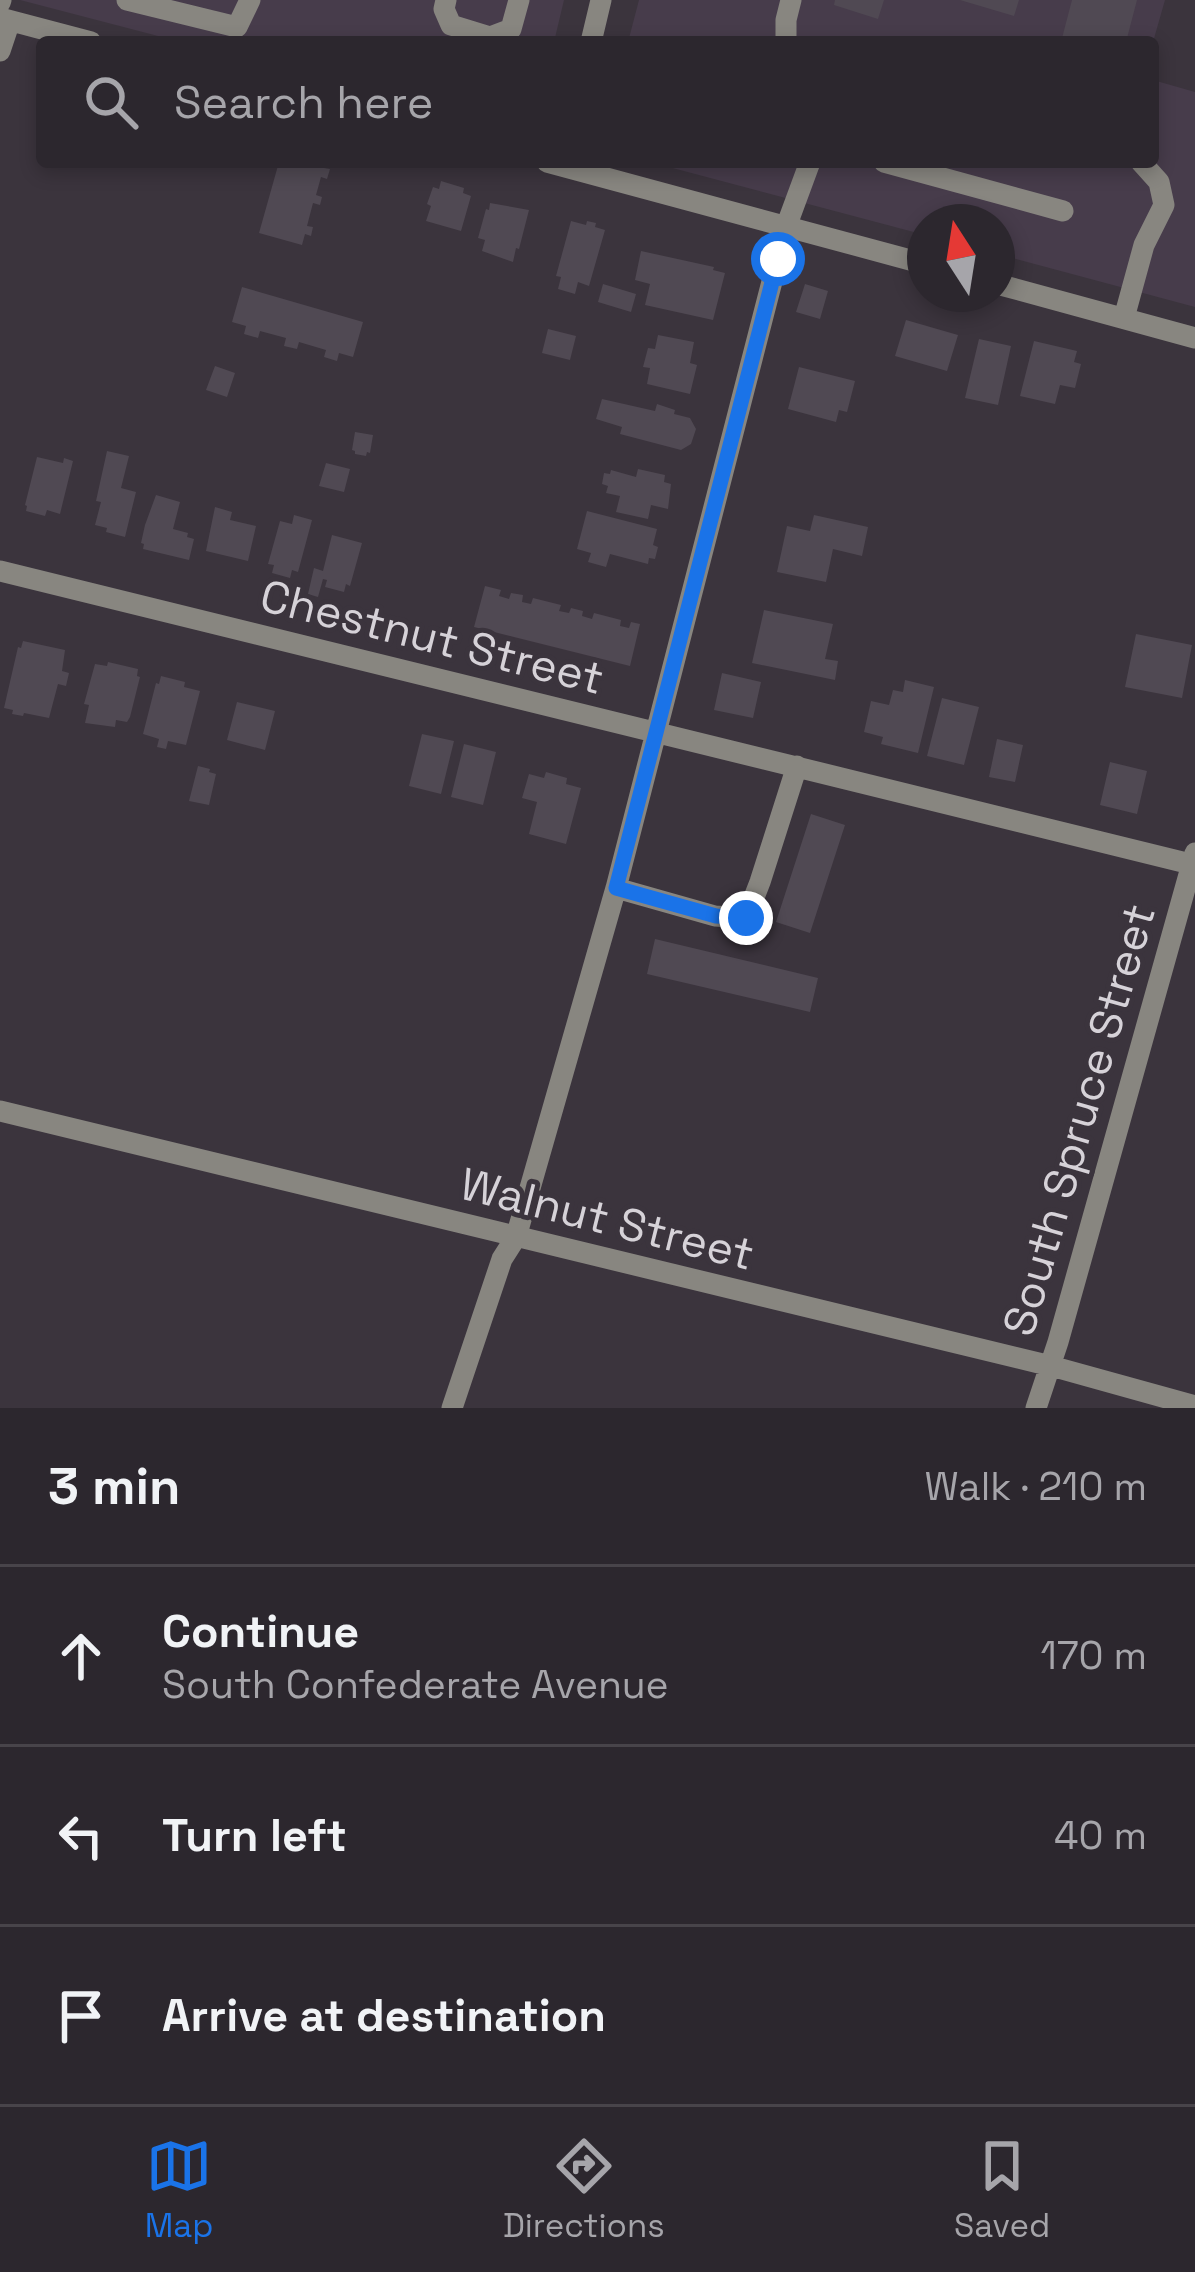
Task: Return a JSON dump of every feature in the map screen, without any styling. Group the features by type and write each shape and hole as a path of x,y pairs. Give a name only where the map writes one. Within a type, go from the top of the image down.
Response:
{"street":[{"path":"127,0 171,5 237,27 250,0"},
{"path":"446,0 444,9 451,25 484,36"},
{"path":"495,36 511,29 519,0"},
{"path":"592,36 601,0"},
{"path":"786,36 791,0"},
{"path":"0,51 3,10 74,36"},
{"path":"575,168 907,259"},
{"path":"452,1408 502,1259 516,1237 616,888 786,227 808,168"},
{"path":"905,168 1063,212"},
{"path":"1124,318 1144,245 1163,205 1159,182 1146,168"},
{"path":"1015,289 1195,338"},
{"name":"Chestnut Street","path":"0,572 1194,861"},
{"path":"616,888 716,916 746,918 796,766"},
{"name":"South Spruce Street","path":"1036,1408 1194,861"},
{"name":"Walnut Street","path":"0,1111 1051,1366 1195,1406"}],"shaded area":[{"path":"20,0 564,0 555,36 158,36"},
{"path":"639,0 1165,0 1155,36 630,36"},
{"path":"1159,82 1195,92 1195,307 1015,259 1015,204 907,204 907,230 673,168 1159,168"}],"building":[{"path":"835,0 884,0 878,19 834,5"},
{"path":"960,0 1019,0 1014,16"},
{"path":"1072,0 1137,0 1128,36 1063,36"},
{"path":"277,168 330,169 327,179 321,177 316,195 322,197 320,205 313,203 307,226 313,227 311,236 305,234 302,245 259,233"},
{"path":"441,181 464,188 463,193 471,196 461,231 426,221 433,187 439,189"},
{"path":"490,203 529,210 513,262 482,251 485,240 478,238"},
{"path":"571,221 596,223 595,227 605,230 589,286 578,282 575,294 558,289 561,277 556,276"},
{"path":"641,251 725,273 713,320 645,305 650,284 635,280"},
{"path":"603,284 636,294 631,312 598,302"},
{"path":"805,284 828,291 820,319 796,312"},
{"path":"242,287 363,322 353,357 339,353 337,361 324,357 326,350 299,342 297,349 284,346 286,338 260,331 258,338 244,334 246,326 232,322"},
{"path":"906,320 958,335 947,371 895,356"},
{"path":"548,329 576,336 570,360 542,353"},
{"path":"658,335 694,342 690,363 697,365 690,394 647,384 650,368 643,367"},
{"path":"979,339 1011,346 998,405 965,398"},
{"path":"1034,341 1077,351 1074,362 1081,364 1075,388 1060,385 1055,404 1020,396"},
{"path":"215,366 235,373 227,397 206,390"},
{"path":"799,367 855,381 847,412 839,410 836,422 788,409"},
{"path":"602,399 655,411 657,404 675,410 674,414 690,418 696,429 691,444 681,450 620,434 622,427 596,419"},
{"path":"355,432 373,435 366,456 352,450"},
{"path":"107,451 129,456 121,488 136,492 125,537 95,525"},
{"path":"37,457 73,461 60,514 26,511"},
{"path":"326,463 350,469 344,492 319,486"},
{"path":"638,469 665,475 664,482 671,484 668,509 651,505 648,519 616,512 620,496 606,493 608,486 602,484 604,473 611,470 636,477"},
{"path":"156,495 180,502 173,529 194,539 189,560 143,549 145,525"},
{"path":"215,507 232,512 230,520 256,526 248,561 206,551"},
{"path":"587,511 657,529 655,559 649,558 648,564 610,554 606,567 588,562 591,553 577,549"},
{"path":"294,515 312,520 298,572 292,570 290,578 272,573 274,565 268,564 280,521 292,524"},
{"path":"814,515 868,527 862,556 833,549 826,582 777,572 787,526 810,531"},
{"path":"332,535 362,543 350,586 346,584 344,592 325,587 327,580 323,579 318,597 308,594 314,568 323,571"},
{"path":"485,586 501,590 499,596 509,599 511,593 523,595 522,602 531,604 533,598 561,605 559,611 569,613 571,608 592,619 594,613 621,620 620,626 629,628 631,622 640,624 630,666 474,627"},
{"path":"764,610 833,624 825,659 838,661 835,680 752,663"},
{"path":"1136,634 1192,645 1182,698 1125,687"},
{"path":"23,641 65,650 66,686 58,684 49,718 12,714 13,710 4,708"},
{"path":"108,662 138,669 140,677 130,717 127,722 116,720 115,727 85,723 89,705 84,704 95,664 107,666"},
{"path":"722,673 761,682 753,718 714,710"},
{"path":"161,676 200,691 186,745 168,741 166,749 157,747 159,739 143,734"},
{"path":"905,680 934,687 918,753 881,744 883,737 864,732 871,701 889,705 893,690 903,692"},
{"path":"942,698 979,707 964,765 927,756"},
{"path":"237,702 275,711 265,750 227,740"},
{"path":"422,734 454,741 441,794 409,786"},
{"path":"997,739 1023,745 1015,782 989,777"},
{"path":"464,744 496,752 483,805 451,797"},
{"path":"1110,762 1147,771 1137,814 1100,805"},
{"path":"198,766 216,774 209,805 189,801"},
{"path":"546,772 581,788 566,844 529,834 537,802 522,798 529,774 544,778"},
{"path":"811,814 845,825 810,933 776,922"},
{"path":"655,939 818,978 810,1012 647,974"}],"route":[{"path":"746,918 716,916 616,888 778,259"}]}
